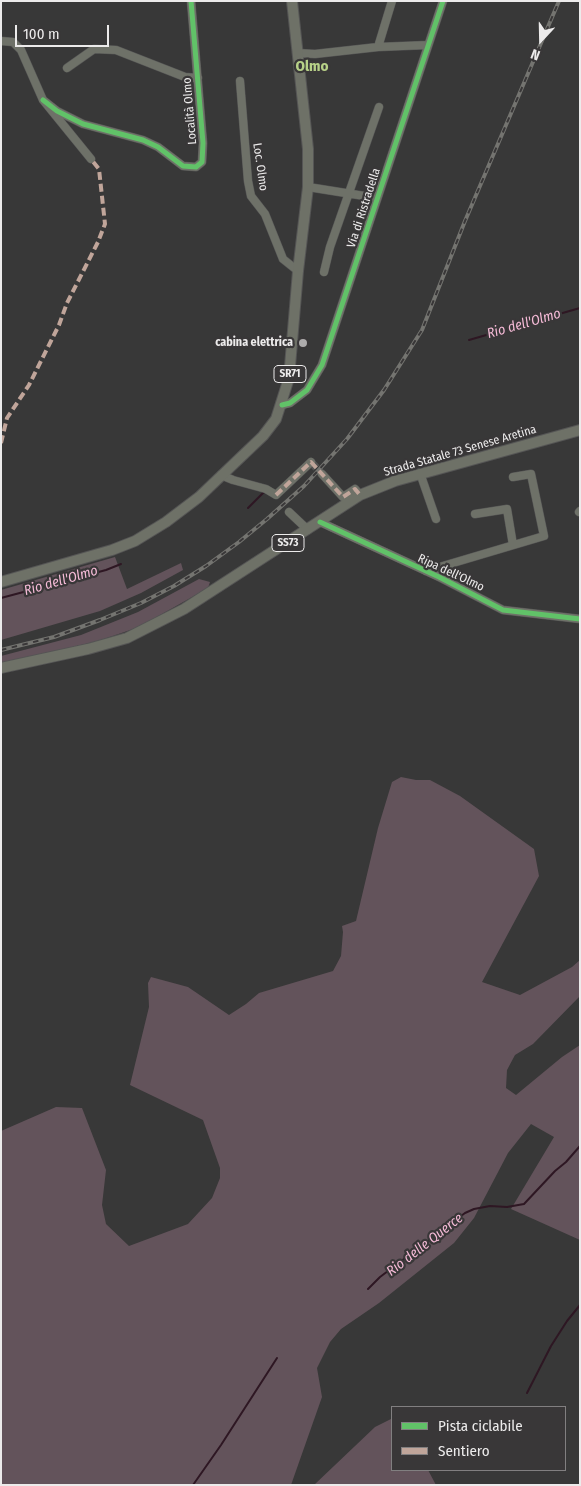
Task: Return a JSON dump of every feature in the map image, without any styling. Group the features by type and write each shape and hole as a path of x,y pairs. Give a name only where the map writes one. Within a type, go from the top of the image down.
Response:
{"main road":[{"name":"SR71","path":"1,582 112,550 135,541 173,517 199,497 263,436 276,419 290,378 298,271 308,187 308,149 292,1"},
{"name":"Strada Statale 73 Senese Aretina","path":"1,668 88,649 127,638 184,609 360,496 395,481 580,430"}],"street":[{"name":"Località Olmo","path":"43,100 57,111 83,124 143,140 158,147 183,166 196,168 202,162 204,143 191,1"},
{"path":"378,47 392,1"},
{"name":"Via di Ristradella","path":"282,405 290,403 307,390 322,364 443,1"},
{"path":"1,41 13,42 21,50 43,100 92,159"},
{"path":"297,53 315,54 378,47 428,45"},
{"path":"67,68 94,49 116,50 185,77 198,78"},
{"name":"Loc. Olmo","path":"240,81 251,196 265,214 284,259 298,271"},
{"path":"324,272 330,247 379,107"},
{"path":"308,187 378,198"},
{"path":"221,475 276,494 311,462"},
{"path":"420,473 436,519"},
{"path":"322,474 343,497 355,489 360,496"},
{"name":"Ripa dell'Olmo","path":"426,571 544,536 531,474 514,477"},
{"path":"475,514 507,509 513,545"},
{"path":"289,512 308,530"},
{"name":"Ripa dell'Olmo","path":"320,522 426,571 502,610 580,619"}],"shaded area":[{"path":"115,557 127,589 181,563 183,570 141,593 100,611 1,640 1,590"},
{"path":"199,579 210,582 208,588 139,627 98,641 1,664 1,656 81,635 138,612"},
{"path":"401,777 430,780 460,796 534,849 539,876 482,982 520,995 572,967 580,960 580,996 533,1044 515,1055 507,1070 506,1088 516,1095 562,1057 580,1045 580,1240 511,1209 554,1137 531,1124 508,1153 474,1218 454,1243 379,1303 341,1329 330,1342 317,1368 322,1397 291,1485 1,1485 1,1131 56,1107 82,1108 106,1170 102,1205 106,1224 129,1246 188,1224 212,1198 220,1178 220,1168 203,1120 130,1085 149,1007 148,983 151,977 188,987 229,1015 259,993 333,971 341,956 342,926 356,921 378,828 392,782"},
{"path":"391,1419 391,1471 429,1471 436,1485 314,1485 375,1427"}],"waterway":[{"name":"Rio dell'Olmo","path":"469,340 580,308"},
{"name":"Rio dell'Olmo","path":"248,508 264,492"},
{"name":"Rio dell'Olmo","path":"1,598 106,570 121,564"},
{"name":"Rio delle Querce","path":"368,1289 380,1277 465,1213 490,1206 507,1207 524,1204 580,1146"},
{"path":"527,1393 551,1346 580,1305"},
{"path":"193,1485 277,1358"}],"tunnel":[{"path":"311,462 322,474"}],"railway":[{"path":"1,650 54,637 100,620 141,603 174,586 206,566 267,519 304,486 347,439 384,390 422,330 465,221 559,1"}],"marked path":[{"path":"1,443 7,418 29,385 59,325 67,303 105,224 99,169 91,159"},
{"path":"276,495 311,462 343,497 355,489 360,495"}],"cycle path":[{"path":"43,100 57,111 83,124 143,140 158,147 183,166 196,167 202,162 203,143 191,1"},
{"path":"282,405 290,403 307,390 322,365 443,1"},
{"path":"320,522 439,577 503,610 580,619"}],"place":[{"name":"cabina elettrica","path":"303,343"}],"district":[{"name":"Olmo","path":"312,67"}]}
